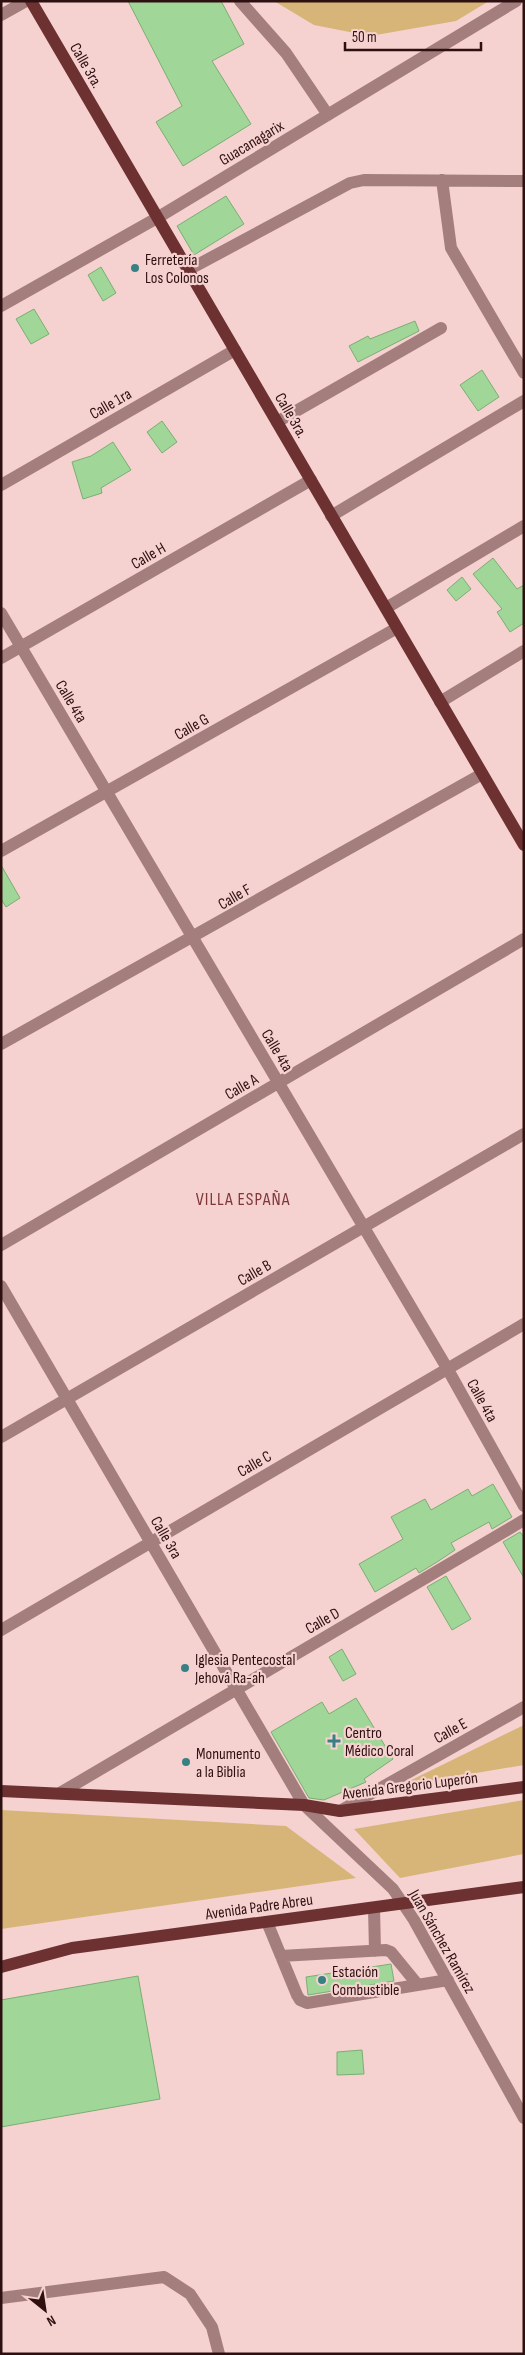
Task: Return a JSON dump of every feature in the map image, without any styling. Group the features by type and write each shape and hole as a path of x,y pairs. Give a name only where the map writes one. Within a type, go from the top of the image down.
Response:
{"main road":[{"name":"Calle 3ra.","path":"31,1 524,845"},
{"name":"Avenida Gregorio Luperón","path":"1,1791 304,1805 340,1810 524,1787"},
{"name":"Avenida Padre Abreu","path":"1,1966 72,1948 524,1888"}],"street":[{"path":"1,15 26,1"},
{"path":"240,1 286,53 328,115"},
{"name":"Guacanagarix","path":"1,306 157,218 516,1"},
{"path":"188,270 350,183 364,180 524,181"},
{"path":"442,180 451,248 524,373"},
{"path":"276,422 441,328"},
{"name":"Calle 1ra","path":"1,485 235,350"},
{"path":"332,516 524,401"},
{"name":"Calle H","path":"1,658 311,480"},
{"path":"386,608 524,526"},
{"name":"Calle 4ta","path":"1,613 447,1368 524,1506"},
{"name":"Calle G","path":"1,851 397,628"},
{"path":"440,702 524,651"},
{"name":"Calle F","path":"1,1044 193,938 482,774"},
{"name":"Calle A","path":"1,1245 524,939"},
{"name":"Calle B","path":"1,1437 524,1134"},
{"name":"Calle 3ra","path":"1,1286 304,1805"},
{"name":"Calle C","path":"1,1630 524,1324"},
{"name":"Calle D","path":"60,1793 524,1520"},
{"name":"Calle E","path":"340,1810 524,1707"},
{"name":"Juan Sánchez Ramírez","path":"304,1805 393,1889 404,1904 524,2118"},
{"path":"374,1908 375,1950"},
{"path":"267,1922 296,1995 300,2000 307,2003 448,1980"},
{"path":"281,1956 375,1950 391,1952 418,1985"},
{"path":"1,2298 164,2277 190,2294 212,2327 219,2354"}],"shaded area":[{"path":"274,1 489,1 456,21 370,36 314,25"},
{"path":"524,1725 524,1765 399,1786"},
{"path":"524,1800 524,1854 400,1878 354,1829"},
{"path":"1,1810 286,1826 356,1878 1,1929"}],"building":[{"path":"128,1 221,1 244,44 212,61 251,124 183,166 156,122 182,106"},
{"path":"226,196 244,224 194,255 177,226"},
{"path":"101,267 116,293 103,301 88,275"},
{"path":"34,309 49,334 31,344 16,319"},
{"path":"415,321 419,331 358,362 349,346 368,336 370,339"},
{"path":"482,370 499,397 478,411 460,385"},
{"path":"162,421 177,442 162,453 147,432"},
{"path":"113,442 131,470 101,488 102,493 83,499 72,462 91,456"},
{"path":"493,558 517,589 524,585 524,623 510,632 497,612 502,609 473,574"},
{"path":"462,577 471,589 456,601 447,590"},
{"path":"1,865 20,898 6,907 1,899"},
{"path":"493,1484 512,1517 492,1529 489,1522 451,1543 455,1550 437,1562 419,1573 416,1568 375,1592 359,1564 403,1539 391,1517 425,1499 431,1510 468,1489 472,1496"},
{"path":"520,1532 524,1537 524,1578 503,1542"},
{"path":"446,1576 471,1619 452,1630 427,1587"},
{"path":"342,1649 356,1674 343,1681 329,1657"},
{"path":"356,1698 393,1759 364,1779 366,1782 324,1800 309,1798 271,1732 322,1702 329,1714"},
{"path":"391,1964 394,1981 308,1995 306,1977"},
{"path":"138,1976 160,2099 1,2127 1,2000"},
{"path":"362,2050 364,2074 337,2075 337,2052"}],"place":[{"name":"Ferretería Los Colonos","path":"135,268"},
{"name":"Iglesia Pentecostal Jehová Ra-ah","path":"185,1668"},
{"name":"Centro Médico Coral","path":"334,1741"},
{"name":"Monumento a la Biblia","path":"186,1762"},
{"name":"Estación Combustible","path":"322,1980"}],"district":[{"name":"VILLA ESPAÑA","path":"243,1199"}]}
